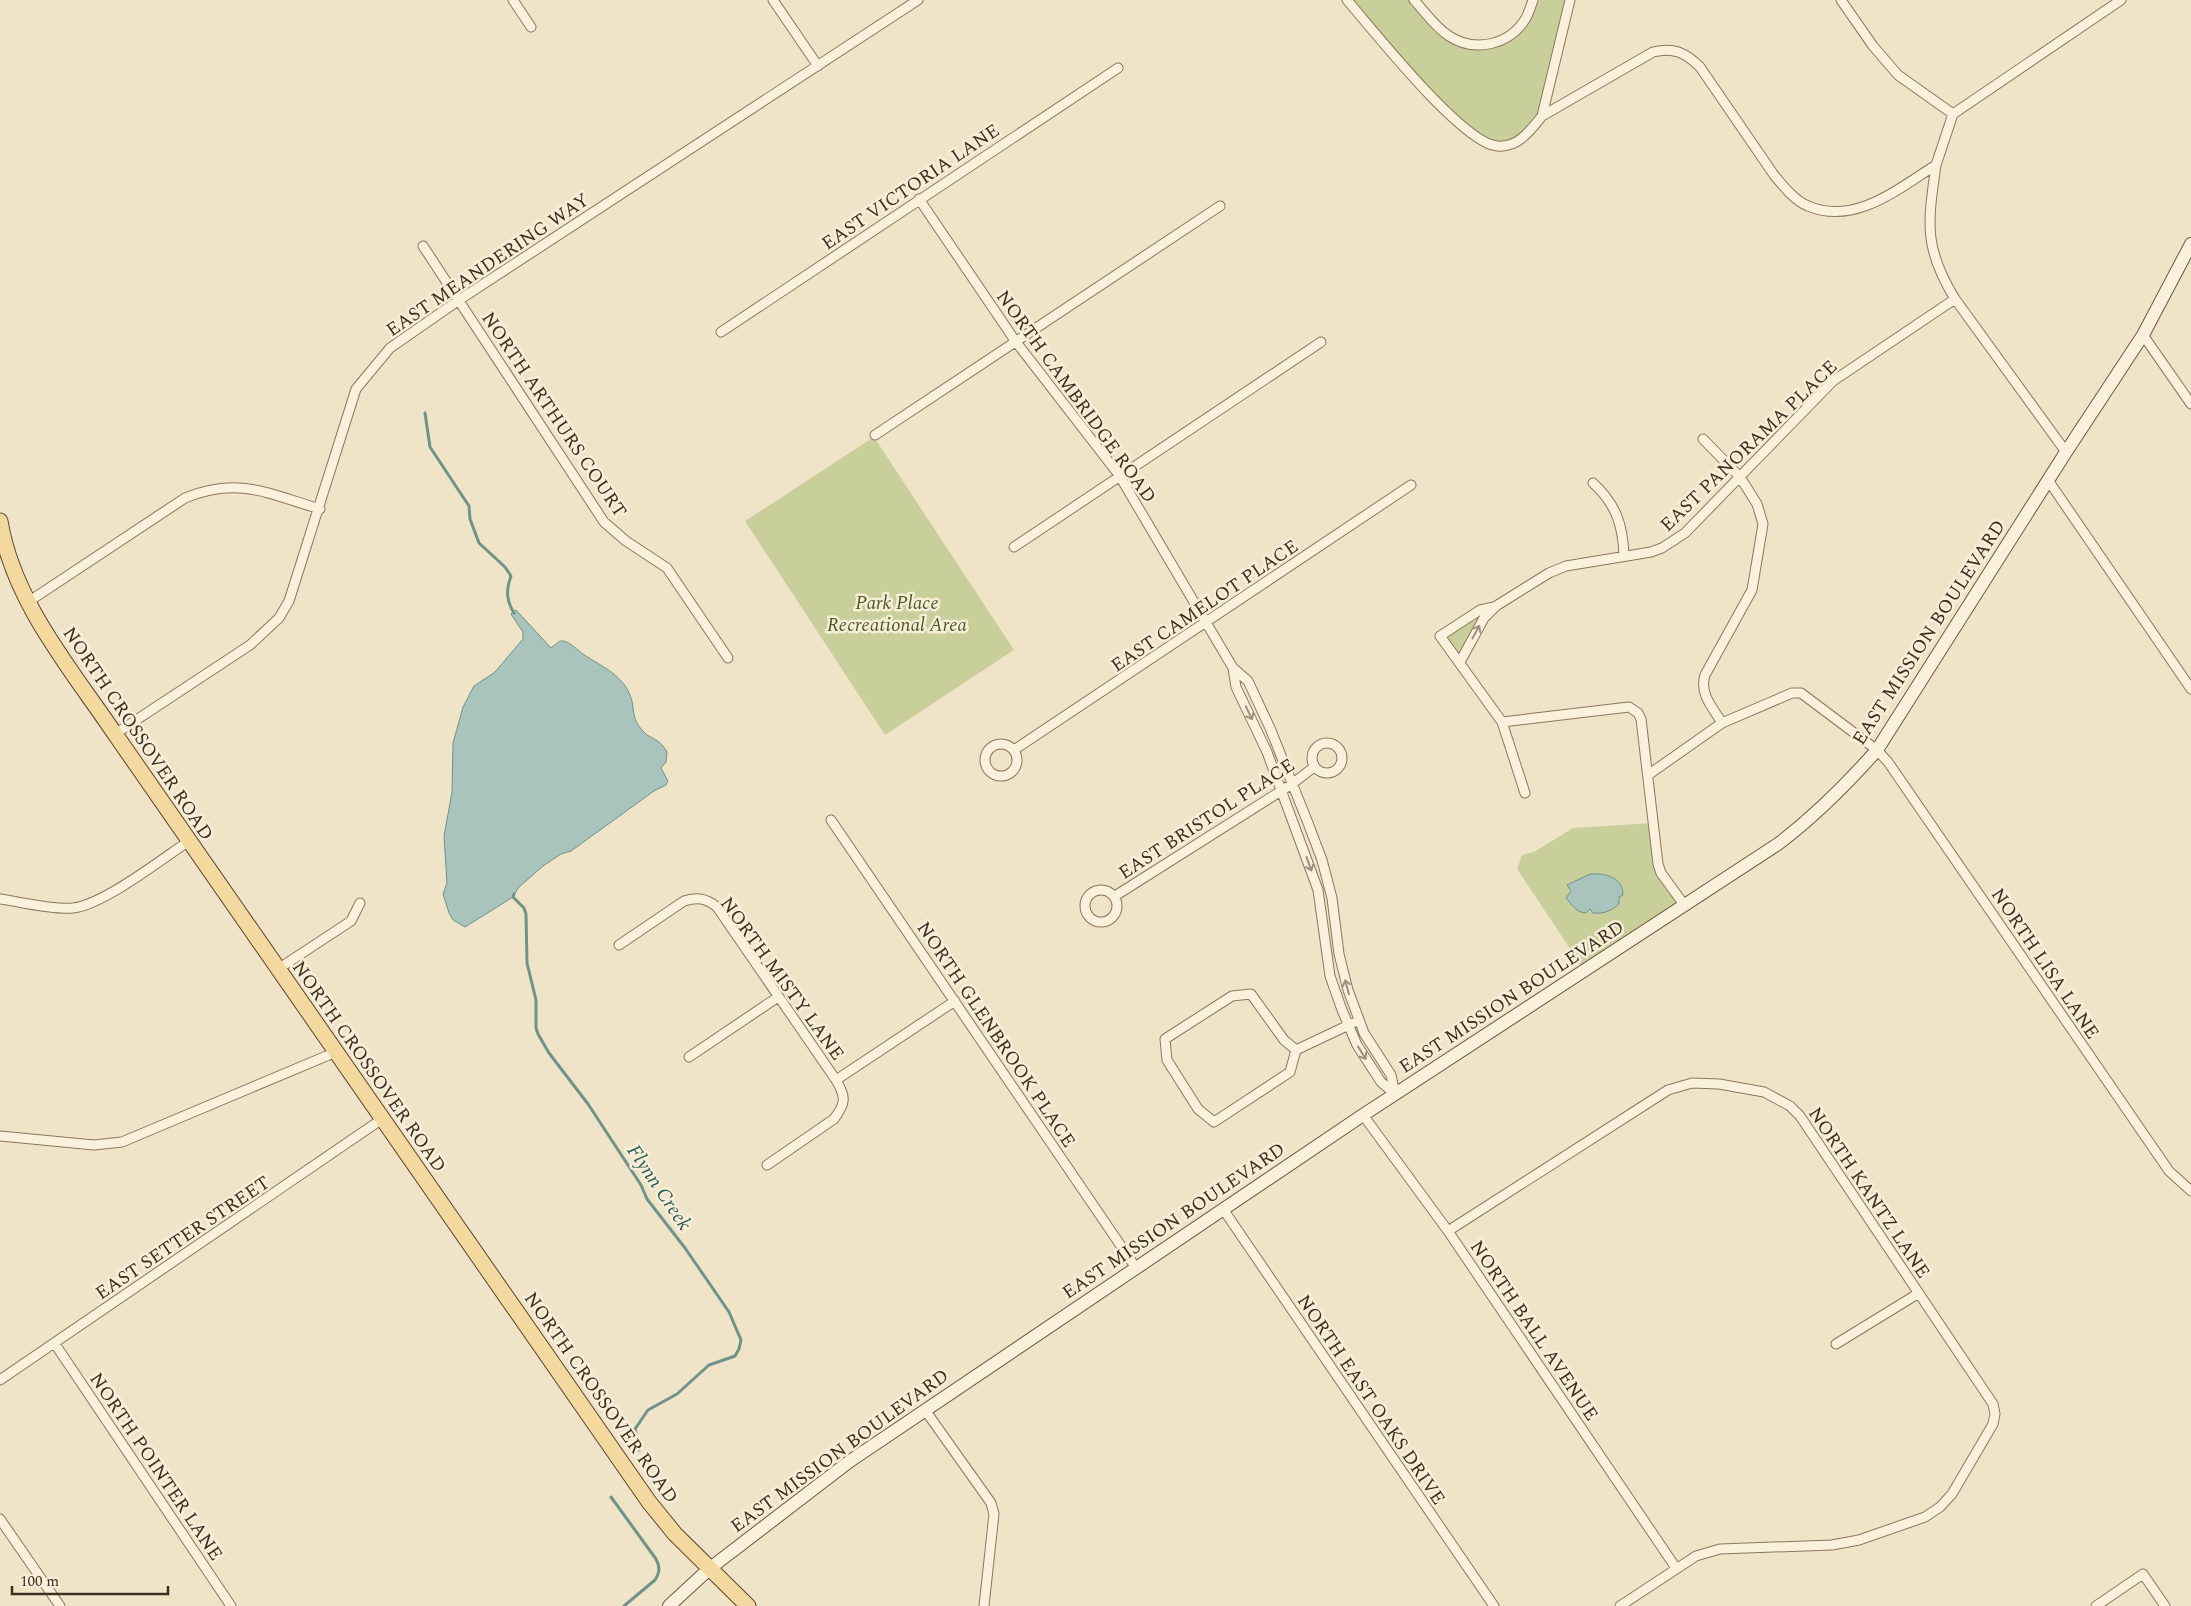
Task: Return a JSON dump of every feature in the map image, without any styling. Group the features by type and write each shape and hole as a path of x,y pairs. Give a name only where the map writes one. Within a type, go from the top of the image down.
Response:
{"main road":[{"name":"EAST MISSION BOULEVARD","path":"669,1606 709,1569 850,1461 1363,1114 1685,906 1800,827 1838,794 1877,750 2142,335 2191,244"},
{"name":"NORTH CROSSOVER ROAD","path":"0,523 16,574 28,602 47,634 115,734 649,1502 675,1534 748,1606"}],"street":[{"path":"513,0 531,27"},
{"path":"773,0 818,66"},
{"name":"EAST MEANDERING WAY","path":"115,734 250,645 279,618 289,601 320,509 356,389 390,348 459,300 918,0"},
{"path":"1347,0 1445,111 1480,139 1496,146 1516,144 1531,131 1542,116 1570,0"},
{"path":"1414,0 1438,27 1459,42 1475,46 1494,44 1512,34 1525,18 1533,0"},
{"path":"1841,0 1873,46 1898,75 1953,114"},
{"path":"2066,452 1941,276 1929,238 1928,221 1936,166 1953,114 2121,0"},
{"path":"1542,116 1653,52 1666,49 1679,51 1690,57 1700,67 1774,175 1787,190 1807,206 1828,212 1855,209 1881,201 1936,166"},
{"name":"EAST VICTORIA LANE","path":"721,332 1118,68"},
{"name":"NORTH CAMBRIDGE ROAD","path":"919,199 1016,342 1119,475 1233,668 1248,681 1270,728 1322,860 1332,898 1341,963 1358,1021 1391,1074 1395,1094"},
{"path":"875,435 1220,206"},
{"name":"NORTH ARTHURS COURT","path":"423,246 604,522 626,541 667,568 728,658"},
{"name":"EAST PANORAMA PLACE","path":"1496,606 1480,610 1440,636 1455,658 1460,662 1484,618 1496,606 1549,573 1566,566 1651,552 1674,542 1833,381 1852,366 1955,298"},
{"path":"2142,335 2191,404"},
{"path":"1014,547 1119,475 1321,342"},
{"path":"1648,775 1722,723 1704,694 1702,685 1705,676 1752,590 1763,524 1757,504 1740,477 1703,439"},
{"path":"2048,480 2191,689"},
{"path":"1593,483 1609,499 1618,515 1623,534 1624,556"},
{"name":"EAST CAMELOT PLACE","path":"1014,750 1207,623 1411,485"},
{"path":"28,602 185,498 201,492 231,486 250,488 320,509"},
{"path":"1460,662 1502,722 1525,793"},
{"name":"NORTH CAMBRIDGE ROAD","path":"1233,668 1236,687 1267,752 1318,890 1330,976 1348,1025 1357,1045 1381,1082 1395,1094"},
{"name":"NORTH LISA LANE","path":"1722,723 1792,693 1801,693 1877,750 1888,762 2169,1171 2191,1191"},
{"path":"1502,722 1628,707 1634,709 1641,719 1658,864 1661,873 1685,906"},
{"name":"EAST BRISTOL PLACE","path":"1115,896 1292,784 1314,767"},
{"name":"NORTH GLENBROOK PLACE","path":"831,820 1136,1268"},
{"path":"0,899 71,908 86,906 102,898 189,841"},
{"name":"NORTH MISTY LANE","path":"619,945 684,901 702,898 717,907 836,1080 844,1101 834,1119 767,1165"},
{"path":"278,969 351,921 360,902"},
{"path":"1296,1050 1284,1040 1251,994 1232,996 1165,1039 1167,1060 1198,1109 1214,1122 1290,1072 1296,1050 1358,1021"},
{"path":"689,1057 778,997"},
{"path":"836,1080 955,1001"},
{"path":"0,1136 94,1145 122,1142 336,1052"},
{"name":"NORTH KANTZ LANE","path":"1448,1231 1668,1090 1692,1082 1719,1084 1764,1092 1790,1106 1800,1116 1993,1404 1995,1414 1993,1424 1952,1494 1940,1507 1925,1518 1859,1540 1832,1545 1720,1549 1696,1556 1676,1568"},
{"name":"NORTH BALL AVENUE","path":"1363,1114 1448,1231 1676,1568"},
{"name":"EAST SETTER STREET","path":"0,1380 382,1119"},
{"name":"NORTH EAST OAKS DRIVE","path":"1223,1209 1494,1606"},
{"path":"1836,1344 1919,1293"},
{"name":"NORTH POINTER LANE","path":"55,1344 232,1606"},
{"path":"925,1410 991,1504 994,1514 984,1606"},
{"path":"0,1519 60,1606"},
{"path":"1620,1606 1676,1568"},
{"path":"2096,1606 2143,1574 2165,1606"}],"green space":[{"path":"1347,0 1414,0 1439,27 1475,46 1512,34 1533,0 1570,0 1542,116 1516,144 1496,146 1463,128"},
{"name":"Park Place Recreational Area","path":"874,437 1014,650 885,735 745,521"},
{"path":"1496,606 1460,662 1440,636"},
{"path":"1653,823 1658,864 1685,906 1585,971 1517,869 1522,855 1534,852 1573,828"}],"water":[{"path":"516,610 551,648 560,641 566,642 618,678 629,692 635,719 639,726 645,733 658,741 667,752 666,762 661,768 668,781 666,785 654,791 571,851 561,854 543,866 518,888 513,897 465,927 453,920 443,894 447,883 444,836 452,792 453,743 463,707 474,686 495,672 523,639 523,632 511,614"},
{"path":"1590,874 1607,875 1617,880 1620,884 1623,895 1619,897 1619,904 1613,909 1601,913 1593,913 1590,909 1583,913 1577,910 1566,898 1571,891 1567,885"}],"waterway":[{"path":"425,413 430,447 469,506 470,519 479,543 505,567 511,576 508,595 509,604 514,613"},
{"name":"Flynn Creek","path":"514,894 513,897 524,908 526,914 527,963 536,1000 536,1028 538,1034 549,1053 588,1104 641,1185 647,1199 685,1248 729,1312 741,1340 735,1356 709,1365 677,1394 648,1410 635,1429 639,1450"},
{"name":"Flynn Creek","path":"611,1497 656,1559 659,1567 655,1580 624,1606"}]}
